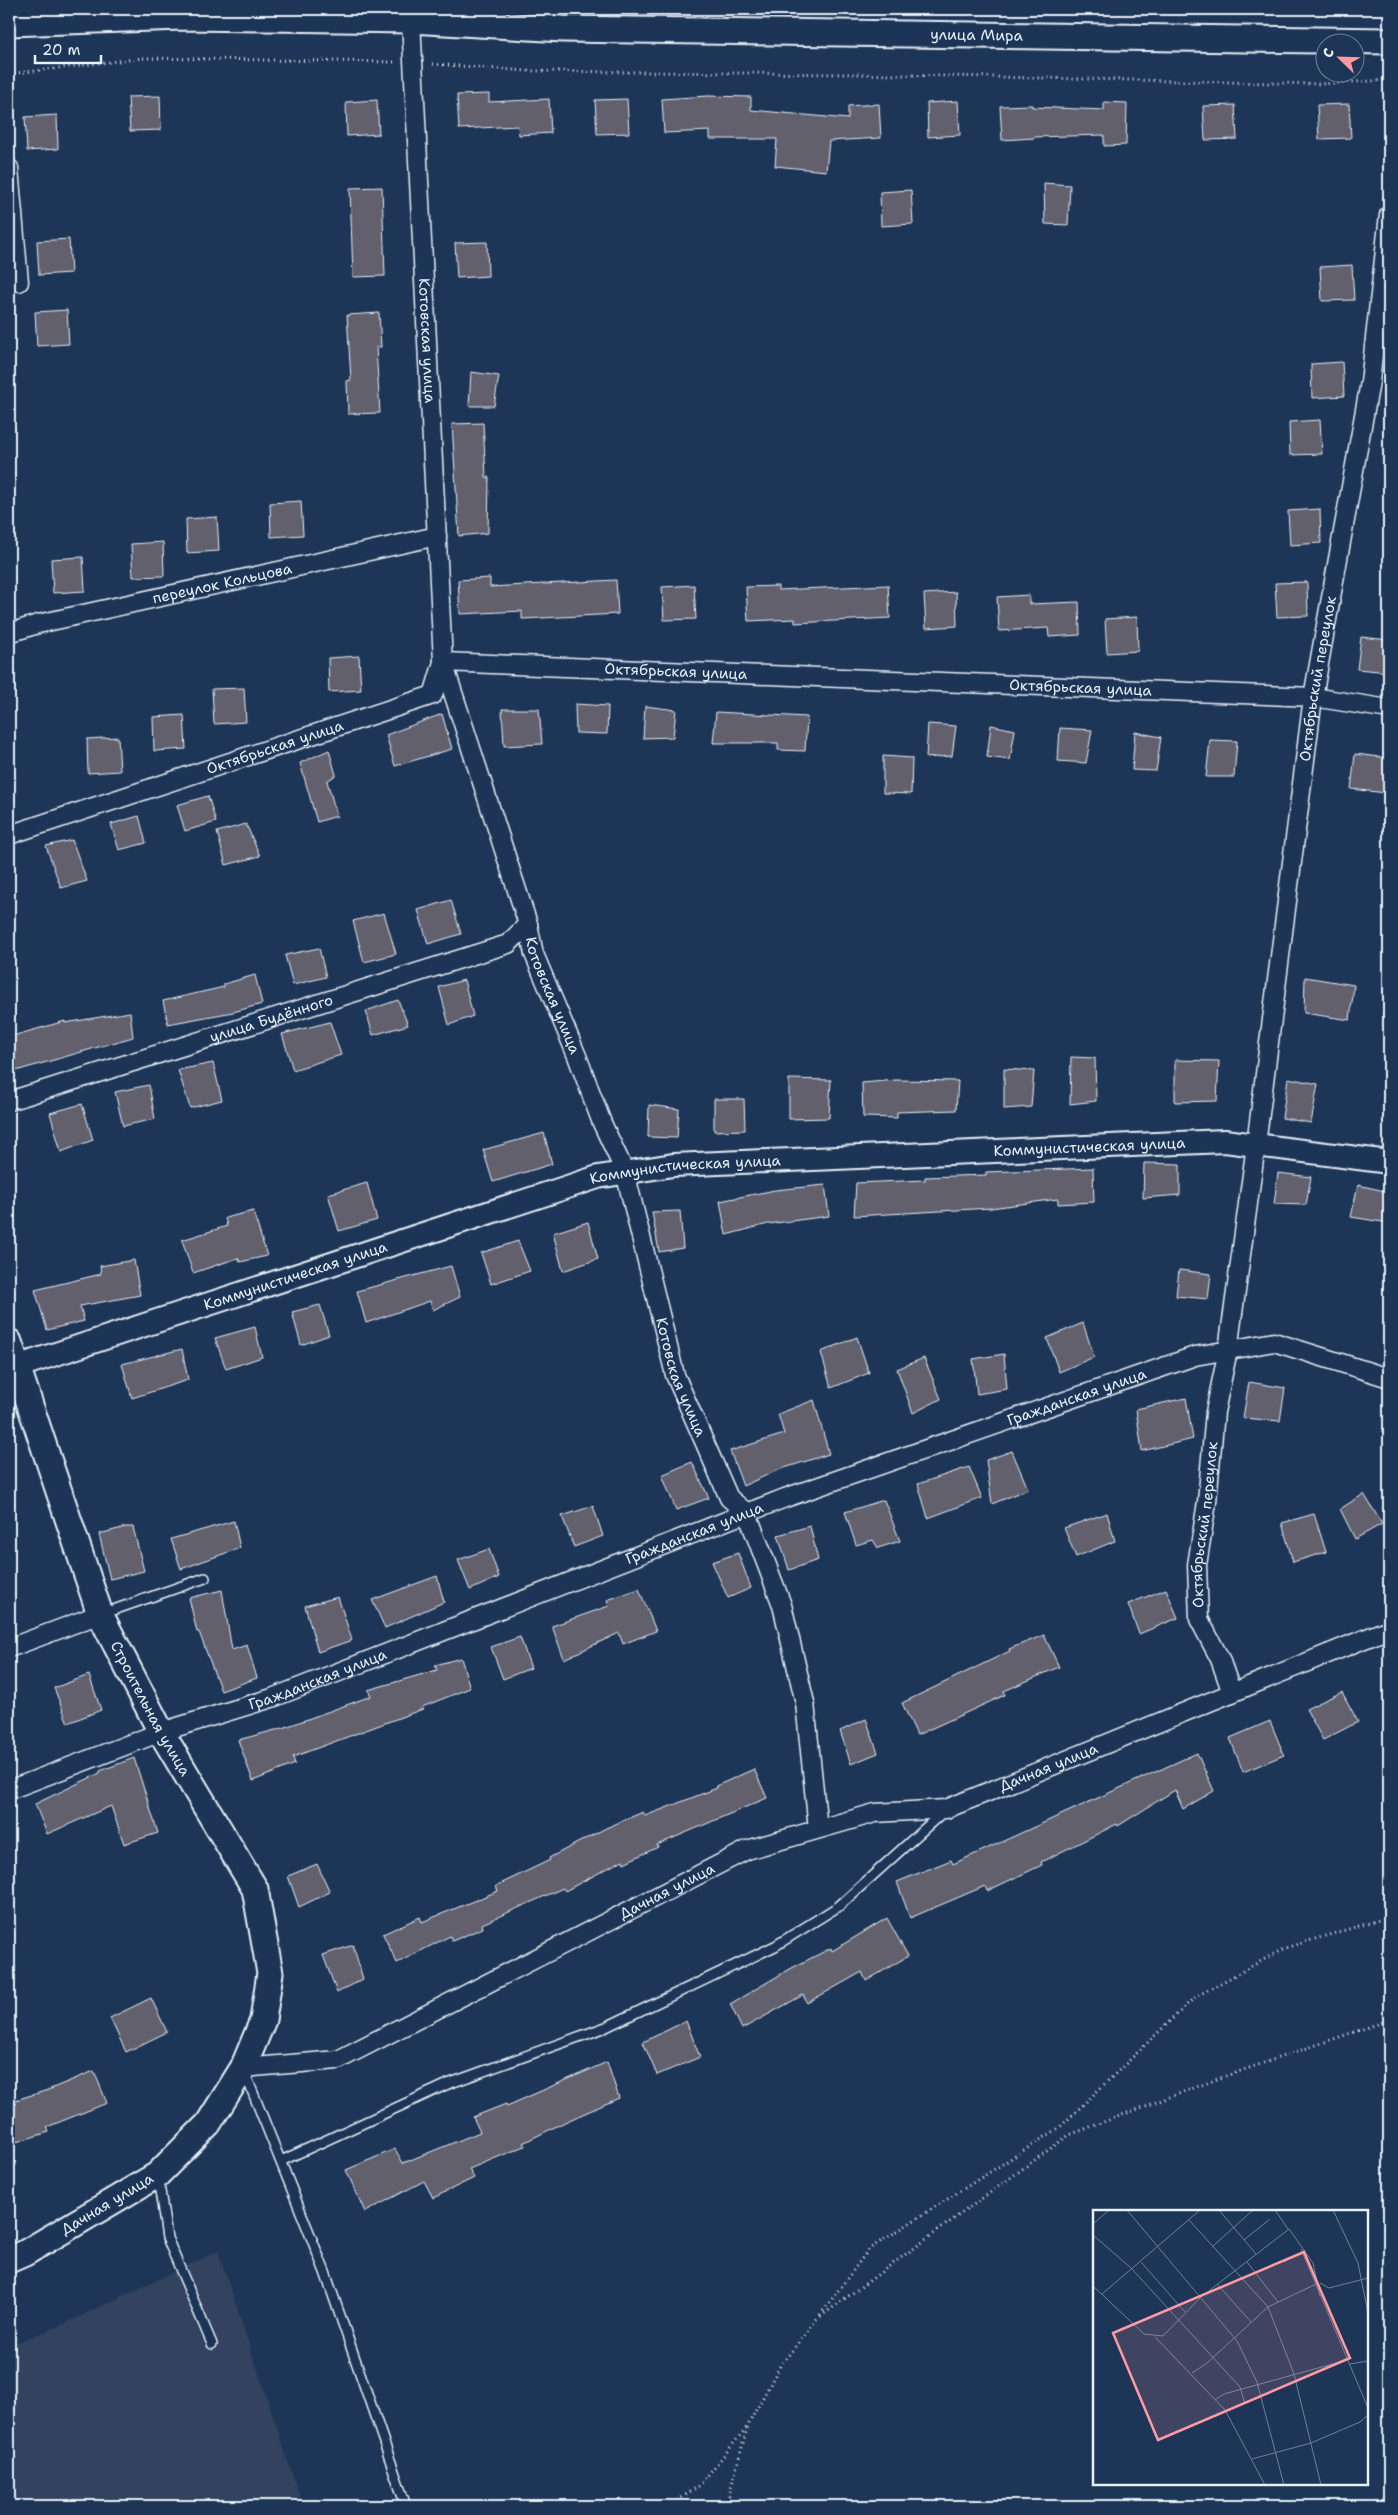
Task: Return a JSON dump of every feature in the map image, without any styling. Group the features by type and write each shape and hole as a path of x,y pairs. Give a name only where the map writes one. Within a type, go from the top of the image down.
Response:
{"main road":[{"path":"507,9 563,29"},
{"name":"улица Мира","path":"9,24 182,17 411,20 563,29 1389,41"},
{"name":"Строительная улица","path":"9,1342 12,1368 100,1614 161,1732 255,1889 270,1973 263,2020 243,2068"},
{"name":"Дачная улица","path":"9,2260 25,2253 157,2174 208,2124 243,2068"}],"street":[{"name":"Котовская улица","path":"411,20 443,662 528,924 534,954 577,1056 602,1123 625,1172 675,1375 729,1498 747,1513 782,1605 805,1703 818,1829"},
{"path":"9,168 19,282"},
{"name":"Октябрьский переулок","path":"1232,1692 1220,1659 1199,1618 1197,1565 1207,1502 1214,1412 1228,1350 1313,697 1370,382 1389,215"},
{"name":"переулок Кольцова","path":"9,633 38,624 436,536"},
{"name":"Октябрьская улица","path":"9,835 433,695 443,662 1313,697 1389,709"},
{"name":"улица Будённого","path":"9,1101 508,944 528,924"},
{"name":"Коммунистическая улица","path":"12,1368 598,1177 625,1172 673,1165 1216,1142 1256,1145 1389,1162"},
{"name":"Гражданская улица","path":"9,1790 161,1732 272,1698 747,1513 1195,1356 1274,1342 1389,1378"},
{"path":"9,1648 100,1614"},
{"name":"Дачная улица","path":"243,2068 338,2060 747,1850 875,1813 946,1810 1389,1629"}],"lane":[{"path":"100,1614 206,1578"},
{"path":"281,2161 448,2084 606,2026 775,1946 839,1906 946,1810"},
{"path":"243,2068 325,2272 406,2506"},
{"path":"157,2174 168,2238 212,2344"}],"path":[{"path":"9,74 144,58 413,63 527,71 852,74 1319,84 1389,80"},
{"path":"669,2506 699,2486 748,2425 780,2366 869,2249 1059,2128 1195,1997 1285,1948 1389,1917"},
{"path":"816,2319 1069,2135 1223,2077 1389,2020"},
{"path":"726,2506 748,2425"}],"shaded area":[{"path":"218,2251 303,2506 9,2506 9,2345 55,2328"}],"building":[{"path":"489,94 489,102 549,99 551,133 519,135 518,126 459,129 457,95"},
{"path":"160,96 161,130 130,131 128,97"},
{"path":"708,96 751,97 751,110 848,119 848,106 879,104 881,138 829,141 826,171 775,166 777,139 710,139 710,131 664,133 662,99"},
{"path":"627,99 629,133 597,134 595,100"},
{"path":"377,100 379,134 347,136 346,102"},
{"path":"958,101 960,135 928,137 927,103"},
{"path":"1104,102 1127,103 1126,145 1104,146 1104,135 1002,140 1000,106 1032,105 1032,107 1104,110"},
{"path":"1349,104 1351,138 1319,139 1317,105"},
{"path":"1235,105 1237,139 1205,140 1203,106"},
{"path":"57,115 58,149 27,151 25,117"},
{"path":"1044,183 1070,185 1068,225 1045,224"},
{"path":"382,187 385,276 353,277 350,188"},
{"path":"911,190 913,224 881,226 880,192"},
{"path":"69,239 71,273 39,275 37,241"},
{"path":"487,242 488,276 457,278 455,243"},
{"path":"1352,265 1354,300 1322,301 1320,267"},
{"path":"67,310 69,344 37,346 35,312"},
{"path":"379,313 381,347 376,347 380,413 348,414 347,381 351,380 347,315"},
{"path":"1342,362 1344,396 1312,398 1311,364"},
{"path":"471,372 499,376 494,406 469,406"},
{"path":"1320,420 1322,454 1290,455 1289,422"},
{"path":"483,423 486,477 489,477 488,533 459,536 452,424"},
{"path":"301,501 303,535 271,537 270,503"},
{"path":"1320,509 1321,543 1290,545 1288,511"},
{"path":"217,517 219,551 187,553 186,519"},
{"path":"163,542 164,576 133,577 131,544"},
{"path":"83,557 85,591 53,593 51,559"},
{"path":"490,578 490,587 616,580 618,614 522,619 522,611 460,614 458,580"},
{"path":"1307,582 1308,616 1277,617 1275,583"},
{"path":"694,585 696,619 664,620 662,587"},
{"path":"888,585 890,618 795,623 795,619 748,621 746,587 778,586 778,590"},
{"path":"956,592 957,626 926,628 924,594"},
{"path":"1029,595 1029,604 1079,602 1080,635 1049,637 1048,628 999,631 997,597"},
{"path":"1137,617 1138,651 1107,653 1105,619"},
{"path":"1361,637 1389,640 1389,672 1357,669"},
{"path":"359,656 361,690 329,692 328,658"},
{"path":"244,688 246,722 214,724 212,689"},
{"path":"575,704 608,706 607,734 576,733"},
{"path":"645,706 676,710 673,737 643,738"},
{"path":"502,709 539,709 542,744 504,746"},
{"path":"716,712 807,717 805,751 778,750 778,743 713,743"},
{"path":"442,714 452,749 395,766 386,735"},
{"path":"184,715 186,749 154,751 153,717"},
{"path":"928,724 956,726 952,756 926,758"},
{"path":"991,725 1015,730 1010,760 987,757"},
{"path":"1060,728 1092,730 1086,763 1058,761"},
{"path":"1135,732 1161,737 1156,771 1132,770"},
{"path":"118,737 120,771 88,773 87,739"},
{"path":"1210,740 1237,741 1234,777 1206,777"},
{"path":"329,750 336,775 327,781 337,816 317,822 300,763"},
{"path":"1355,754 1389,758 1386,793 1351,789"},
{"path":"883,756 912,758 911,794 883,793"},
{"path":"208,796 216,822 185,831 177,805"},
{"path":"139,816 146,843 119,850 111,824"},
{"path":"246,824 260,856 226,865 217,832"},
{"path":"72,840 87,881 61,888 46,846"},
{"path":"451,900 461,934 428,944 418,910"},
{"path":"384,913 396,954 364,962 353,921"},
{"path":"319,948 326,977 293,985 285,955"},
{"path":"255,975 262,1004 233,1012 168,1024 163,1001 224,987 224,984"},
{"path":"1305,977 1354,985 1350,1020 1304,1013"},
{"path":"464,980 473,1016 449,1025 439,987"},
{"path":"398,1000 408,1025 373,1035 366,1011"},
{"path":"130,1012 133,1037 9,1073 9,1037 65,1021 65,1023"},
{"path":"330,1022 341,1055 293,1070 282,1034"},
{"path":"1071,1057 1095,1058 1096,1101 1070,1104"},
{"path":"1175,1060 1219,1061 1217,1101 1175,1102"},
{"path":"213,1063 222,1100 190,1108 178,1070"},
{"path":"1004,1069 1034,1071 1031,1107 1004,1109"},
{"path":"1288,1078 1318,1084 1311,1123 1282,1118"},
{"path":"789,1079 831,1080 829,1118 789,1119"},
{"path":"896,1080 958,1081 956,1110 897,1112 897,1118 863,1117 862,1083"},
{"path":"149,1085 155,1119 123,1126 115,1092"},
{"path":"714,1099 744,1099 745,1130 714,1131"},
{"path":"82,1104 93,1140 61,1152 50,1113"},
{"path":"649,1105 679,1109 677,1138 648,1137"},
{"path":"544,1133 552,1164 493,1182 483,1150"},
{"path":"1144,1163 1180,1164 1180,1195 1143,1198"},
{"path":"1093,1168 1094,1202 1058,1204 1058,1199 991,1208 854,1216 856,1183 925,1180 925,1177 986,1175 986,1172"},
{"path":"1278,1173 1311,1177 1306,1205 1274,1204"},
{"path":"367,1183 377,1220 339,1231 328,1194"},
{"path":"825,1185 829,1216 768,1224 726,1235 720,1201 775,1190"},
{"path":"1358,1185 1389,1192 1389,1223 1351,1217"},
{"path":"253,1211 267,1256 240,1262 238,1258 193,1273 182,1240 227,1226 225,1218"},
{"path":"680,1211 683,1248 659,1252 652,1212"},
{"path":"588,1222 598,1259 563,1271 553,1233"},
{"path":"518,1241 530,1271 491,1284 481,1253"},
{"path":"134,1260 140,1295 80,1306 84,1321 47,1330 35,1290 101,1274 100,1266"},
{"path":"451,1266 460,1297 433,1310 430,1301 366,1323 357,1291"},
{"path":"1179,1270 1211,1274 1208,1299 1176,1296"},
{"path":"320,1305 329,1335 301,1345 292,1312"},
{"path":"1083,1323 1094,1357 1059,1372 1047,1338"},
{"path":"255,1327 262,1357 226,1369 215,1338"},
{"path":"857,1337 869,1373 831,1388 821,1352"},
{"path":"182,1349 188,1380 132,1398 122,1364"},
{"path":"1004,1354 1007,1389 977,1394 973,1359"},
{"path":"924,1358 941,1399 913,1413 897,1369"},
{"path":"1249,1382 1285,1388 1280,1421 1243,1418"},
{"path":"1186,1398 1193,1439 1142,1451 1136,1409"},
{"path":"814,1400 829,1454 778,1470 743,1486 730,1451 784,1434 778,1414"},
{"path":"1012,1451 1028,1489 992,1504 986,1460"},
{"path":"692,1462 709,1498 676,1510 662,1475"},
{"path":"969,1467 982,1498 928,1518 918,1484"},
{"path":"1364,1494 1382,1524 1355,1539 1340,1509"},
{"path":"884,1500 900,1541 878,1548 873,1540 856,1545 845,1512"},
{"path":"593,1506 603,1536 574,1547 562,1516"},
{"path":"1107,1513 1115,1541 1076,1557 1064,1528"},
{"path":"1314,1514 1326,1552 1293,1562 1282,1523"},
{"path":"234,1521 240,1548 181,1569 171,1539"},
{"path":"810,1526 818,1560 789,1570 778,1535"},
{"path":"133,1527 144,1571 110,1579 99,1534"},
{"path":"489,1549 499,1577 470,1590 458,1560"},
{"path":"738,1553 751,1588 728,1598 712,1562"},
{"path":"437,1576 444,1602 385,1628 372,1600"},
{"path":"639,1589 656,1631 623,1644 619,1633 564,1659 552,1626 609,1606 607,1600"},
{"path":"1166,1589 1178,1618 1139,1634 1128,1604"},
{"path":"222,1590 232,1650 247,1645 257,1678 221,1691 199,1632 197,1632 189,1598"},
{"path":"338,1597 352,1640 318,1652 305,1606"},
{"path":"1044,1635 1059,1667 1004,1691 1005,1695 917,1735 902,1703 1010,1651 1009,1649"},
{"path":"520,1637 531,1668 503,1679 491,1647"},
{"path":"461,1658 470,1688 422,1707 423,1709 293,1757 295,1764 253,1781 238,1740 283,1728 371,1696 368,1690 437,1670 435,1665"},
{"path":"89,1675 101,1710 68,1723 54,1688"},
{"path":"1342,1692 1358,1722 1323,1740 1306,1709"},
{"path":"866,1719 878,1753 851,1764 840,1731"},
{"path":"1270,1721 1284,1755 1243,1772 1230,1738"},
{"path":"1197,1753 1214,1791 1183,1809 1175,1790 1118,1826 1117,1824 1041,1862 1042,1865 987,1891 985,1886 910,1918 897,1882 951,1860 953,1864"},
{"path":"134,1758 158,1833 124,1844 111,1806 47,1834 35,1804 100,1773 100,1771"},
{"path":"754,1769 767,1798 657,1845 658,1847 624,1863 623,1860 565,1891 563,1888 482,1924 483,1928 452,1941 450,1936 397,1963 383,1934 420,1917 422,1922 498,1891 496,1886 550,1860 549,1858 606,1828 643,1812 645,1816 717,1788 716,1786"},
{"path":"317,1864 330,1892 299,1907 288,1876"},
{"path":"887,1918 908,1956 866,1981 862,1972 807,2003 803,1995 742,2029 730,2004 790,1969 831,1948 832,1951"},
{"path":"353,1945 363,1979 337,1993 323,1955"},
{"path":"151,1998 167,2032 126,2052 110,2018"},
{"path":"686,2021 700,2057 657,2075 643,2042"},
{"path":"607,2062 619,2098 523,2143 525,2146 469,2169 474,2178 433,2198 424,2181 365,2212 346,2170 395,2149 403,2163 480,2132 473,2117 506,2104 507,2106"},
{"path":"94,2071 107,2103 47,2127 49,2132 13,2143 9,2131 9,2102 48,2090"}]}
